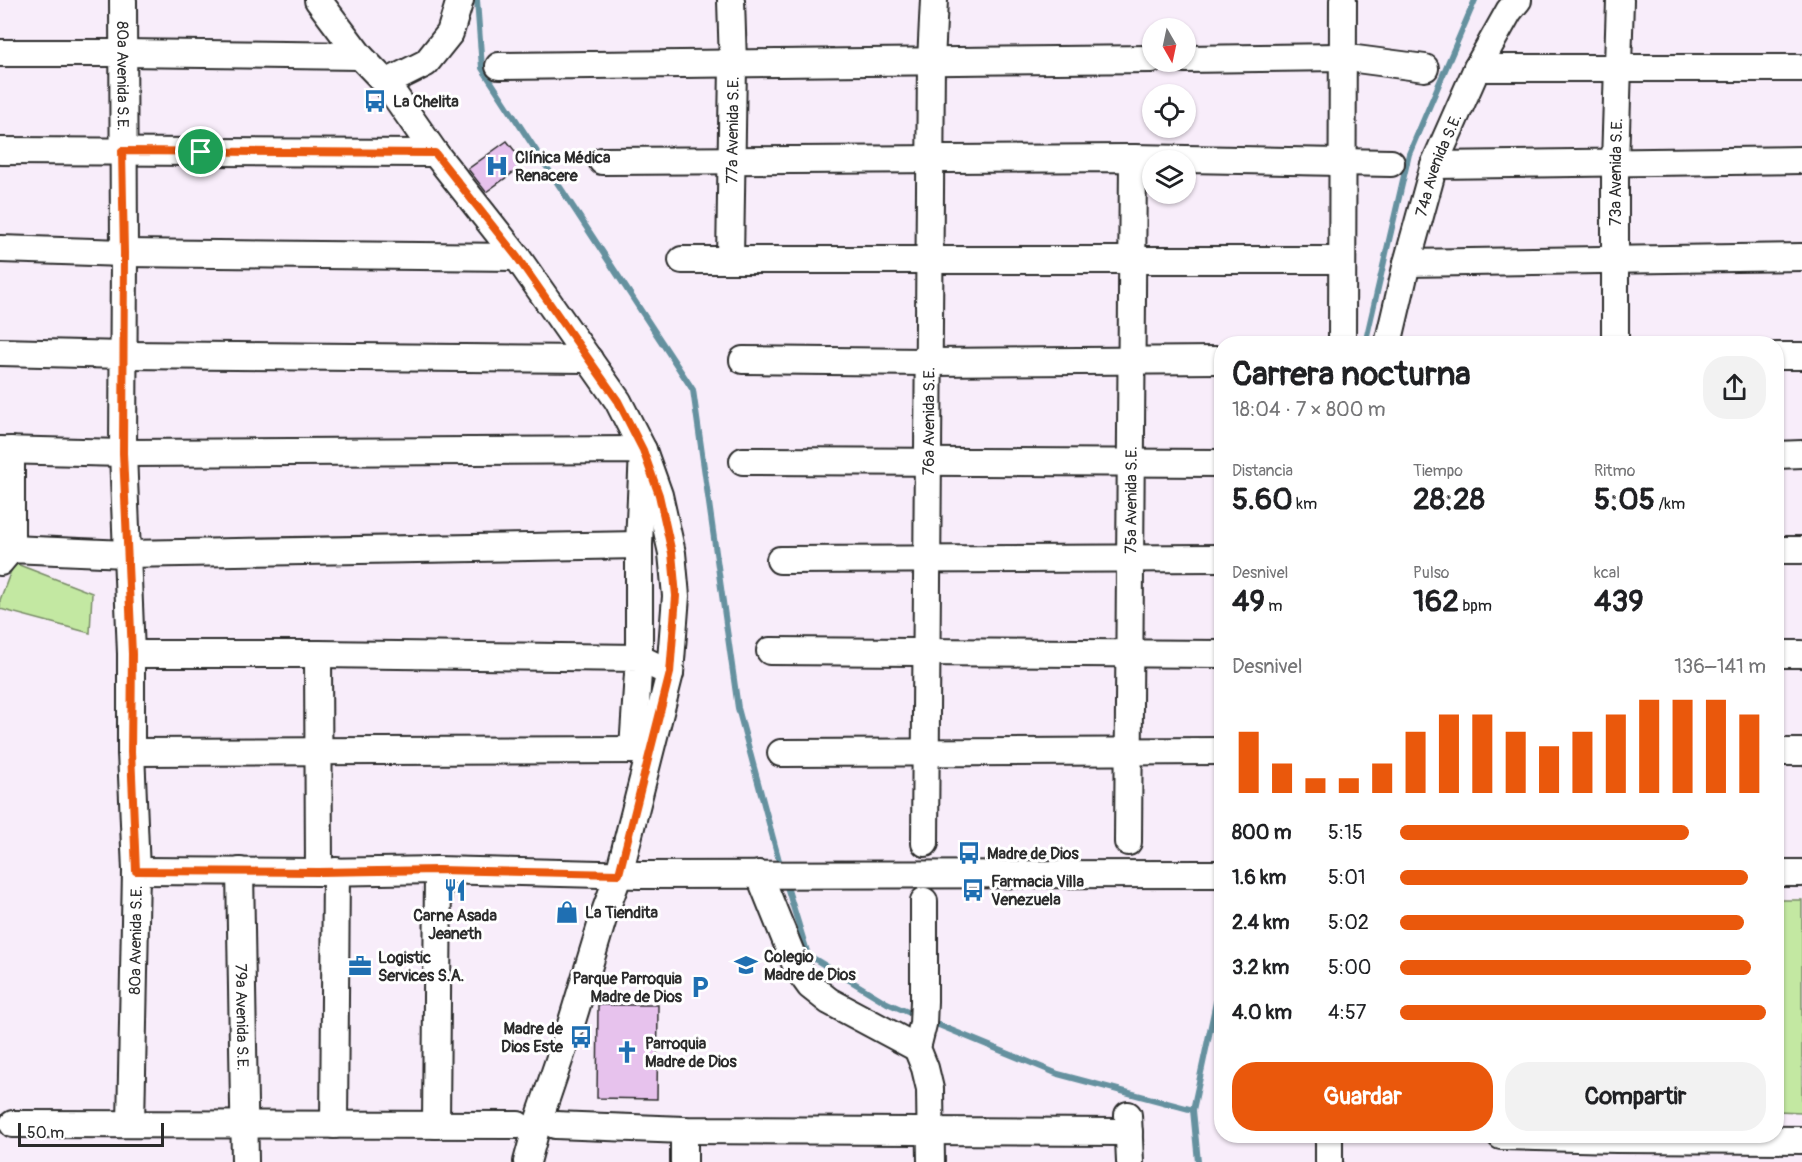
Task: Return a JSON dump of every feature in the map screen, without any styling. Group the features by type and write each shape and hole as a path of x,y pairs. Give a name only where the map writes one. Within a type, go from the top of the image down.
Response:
{"street":[{"name":"80a Avenida S.E.","path":"123,0 123,453 132,654 131,752 136,871 131,1124"},
{"path":"318,0 360,56 386,83 435,153 517,257 618,401 643,450 659,495 672,553 676,596 670,673 642,750 619,874 527,1162"},
{"path":"386,83 426,63 450,33 460,0"},
{"name":"77a Avenida S.E.","path":"730,260 733,64 731,0"},
{"name":"76a Avenida S.E.","path":"925,843 931,61 934,0"},
{"path":"1342,336 1341,57 1343,0"},
{"name":"74a Avenida S.E.","path":"1390,336 1434,165 1477,68 1509,11 1518,0"},
{"name":"73a Avenida S.E.","path":"1615,336 1615,163 1620,0"},
{"path":"0,53 360,56"},
{"path":"1196,59 1341,57 1425,68"},
{"path":"499,66 1142,59"},
{"path":"1477,68 1802,68"},
{"path":"0,151 435,153"},
{"path":"602,161 1133,158 1391,163"},
{"name":"75a Avenida S.E.","path":"1128,842 1133,158"},
{"path":"1434,165 1802,160"},
{"path":"0,249 124,253 517,257"},
{"path":"1407,263 1802,257"},
{"path":"682,260 1341,260"},
{"path":"0,352 589,359"},
{"path":"1784,356 1802,356"},
{"path":"743,360 928,362 1214,360"},
{"path":"639,545 5,555 6,450 123,453 643,450"},
{"path":"642,750 639,545 643,450"},
{"path":"1784,455 1802,454"},
{"path":"743,461 1214,463"},
{"path":"1784,550 1802,550"},
{"path":"780,560 1214,558"},
{"path":"770,651 1214,654"},
{"path":"132,654 639,658 670,673"},
{"path":"318,654 318,751 327,871 334,1125"},
{"path":"1784,654 1802,654"},
{"path":"131,752 642,750"},
{"path":"781,753 1214,751"},
{"path":"1784,752 1802,752"},
{"path":"436,1125 438,870"},
{"path":"136,871 438,870 619,874 1214,874"},
{"name":"79a Avenida S.E.","path":"240,871 245,1162"},
{"path":"1784,873 1802,873"},
{"path":"777,874 797,968 810,986 829,1001 922,1024"},
{"path":"924,902 922,1024 925,1068 930,1089 931,1162"},
{"path":"13,1124 518,1125"},
{"path":"555,1125 684,1130 932,1130 1129,1124 1130,1162"},
{"path":"684,1130 684,1162"},
{"path":"1784,1141 1802,1140"},
{"path":"1329,1143 1329,1162"},
{"path":"1555,1143 1616,1151 1751,1143"}],"green space":[{"path":"14,563 92,593 90,633 0,609 0,600"},
{"path":"1784,900 1802,900 1802,1112 1784,1111"}],"building":[{"name":"Clínica Médica Renacere","path":"507,141 525,164 486,192 468,169"},
{"name":"Parroquia Madre de Dios","path":"598,1005 658,1005 657,1099 597,1098"}],"waterway":[{"path":"477,0 482,68 693,390 738,708 781,868"},
{"path":"1367,336 1409,154 1475,0"},
{"path":"785,880 808,955 887,1003 917,1016"},
{"path":"1198,1162 1193,1110 1214,1012"},
{"path":"929,1021 1058,1074 1193,1110"}],"place":[{"name":"La Chelita","path":"375,101"},
{"name":"Clínica Médica Renacere","path":"497,166"},
{"name":"Madre de Dios","path":"969,853"},
{"name":"Carne Asada Jeaneth","path":"455,890"},
{"name":"Farmacia Villa Venezuela","path":"973,890"},
{"name":"La Tiendita","path":"567,912"},
{"name":"Colegio Madre de Dios","path":"746,965"},
{"name":"Logistic Services S.A.","path":"360,966"},
{"name":"Parque Parroquia Madre de Dios","path":"700,987"},
{"name":"Madre de Dios Este","path":"581,1037"},
{"name":"Parroquia Madre de Dios","path":"627,1052"}],"route":[{"path":"122,151 201,152 435,153 517,257 618,401 643,450 659,495 672,553 676,596 670,673 619,874 438,870 136,871 131,752 132,654 123,453 122,151"}]}
